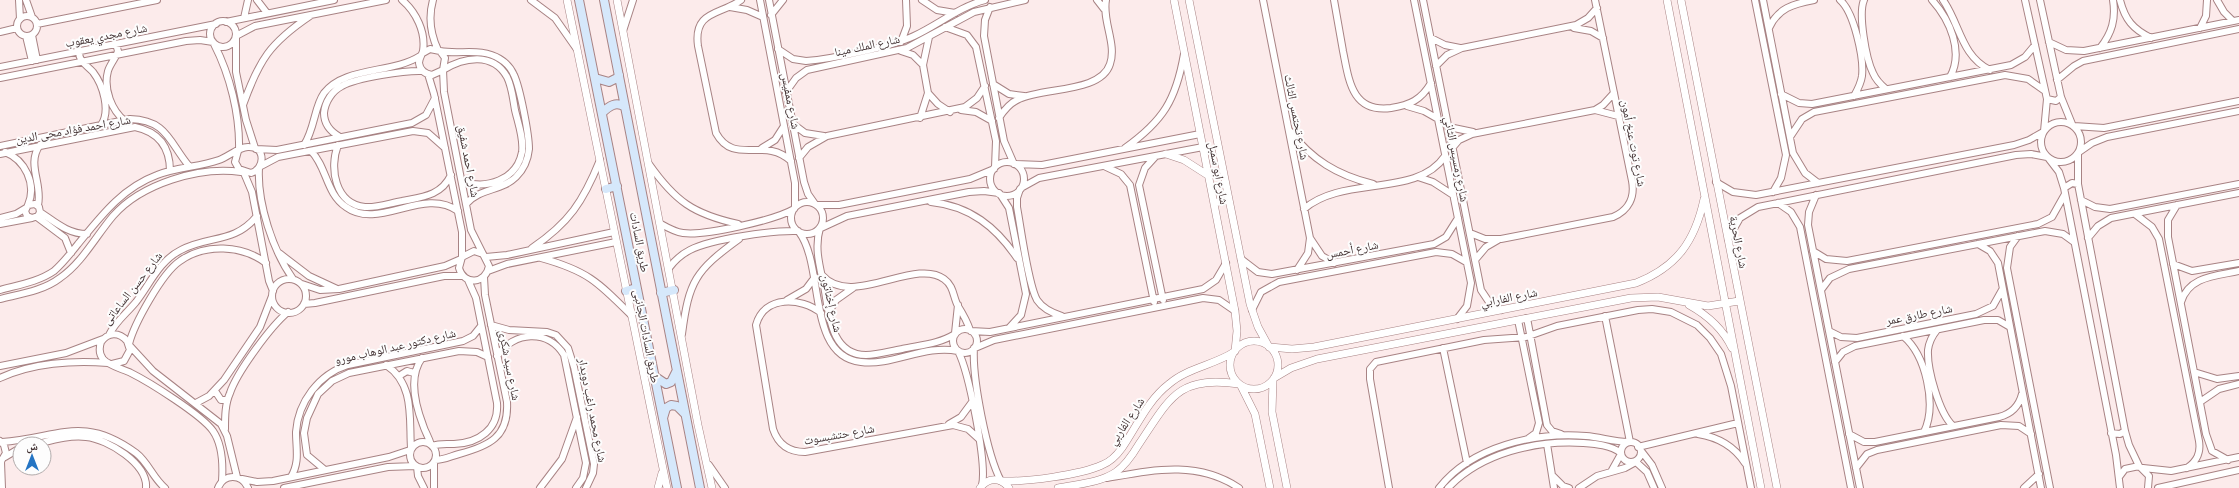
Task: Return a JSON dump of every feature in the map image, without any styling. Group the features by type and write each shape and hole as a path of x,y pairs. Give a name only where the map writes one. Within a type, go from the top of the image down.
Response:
{"main road":[{"name":"طريق السادات","path":"579,0 677,488"},
{"name":"طريق السادات","path":"606,0 684,414 700,488"},
{"path":"595,78 609,82 617,78 619,75"},
{"path":"602,113 616,104 626,107"},
{"path":"606,188 617,186"},
{"path":"626,291 636,288"},
{"path":"661,293 674,290"},
{"path":"654,376 666,384 671,382 676,372"},
{"path":"663,419 666,408 671,405 677,406 684,414"}],"street":[{"path":"17,28 20,20 19,0"},
{"path":"17,28 21,34 29,35 37,29 37,24 32,17 26,0"},
{"path":"37,24 125,3 157,0"},
{"path":"244,18 248,0"},
{"path":"257,0 267,13"},
{"path":"334,0 216,24 210,34 227,75 238,122 239,150 235,162 243,172 250,185 273,293 279,309 288,312 297,310 304,304 444,276 480,280 488,271 489,266 485,255"},
{"path":"214,43 223,47 229,46 236,36 255,26 386,0"},
{"path":"402,0 414,12 422,31 422,54 419,62 425,73"},
{"path":"433,0 430,19 431,30 439,50 445,58 443,70"},
{"path":"531,0 555,18 577,50"},
{"name":"طريق السادات الجانبى","path":"567,0 667,488"},
{"path":"616,0 674,290 698,426 709,465 712,488"},
{"path":"623,33 633,0"},
{"path":"741,0 730,7 710,14 700,25 698,32 698,46 714,126 719,139 731,148 745,150 761,149 778,152 791,161"},
{"name":"شارع ممفيس","path":"760,0 796,189 795,208"},
{"name":"شارع ممفيس","path":"769,0 805,188 816,205"},
{"path":"771,14 783,0"},
{"path":"901,42 907,26 906,0"},
{"path":"922,0 937,10 955,13"},
{"name":"شارع الملك مينا","path":"778,49 793,59 806,61 901,42 955,13 985,0"},
{"name":"شارع الملك مينا","path":"786,92 801,74 820,66 899,51 929,37 974,12 990,7 1025,0"},
{"path":"1097,0 1104,9"},
{"path":"999,118 1011,104 1027,96 1091,83 1104,75 1108,69 1111,54 1104,9 1106,0"},
{"name":"شارع ابو سمبل","path":"1174,0 1235,311 1237,331 1234,351"},
{"name":"شارع ابو سمبل","path":"1189,0 1252,310 1258,327 1269,347"},
{"name":"شارع تحتمس الثالث","path":"1263,0 1310,238 1308,253 1297,270"},
{"path":"1334,0 1352,91 1363,102 1370,106 1386,108 1407,106 1424,111 1438,120"},
{"name":"شارع رمسيس الثاني","path":"1414,0 1471,283 1468,302 1457,319"},
{"name":"شارع رمسيس الثاني","path":"1423,0 1479,281 1484,296 1501,310"},
{"path":"1425,8 1428,0"},
{"name":"شارع توت عنخ أمون","path":"1470,233 1485,239 1501,239 1613,217 1627,208 1632,198 1633,186 1595,0"},
{"name":"شارع الحرية","path":"1667,0 1761,488"},
{"name":"شارع الحرية","path":"1681,0 1776,488"},
{"path":"1754,0 1786,155 1781,178 1773,192"},
{"path":"1763,0 1793,153 1805,173 1818,183"},
{"path":"1769,28 1776,15 1793,2 1814,0"},
{"path":"1840,0 1848,8 1853,20 1862,66 1861,82 1854,96"},
{"path":"1864,0 1862,18 1870,64 1876,78 1886,90"},
{"path":"1932,0 1946,21 1956,48 1956,64 1950,77"},
{"path":"1944,0 1953,15 1965,47 1973,58 1990,70"},
{"path":"2025,0 2046,99 2041,145 2048,158 2059,172 2065,191 2119,482"},
{"path":"2040,0 2061,97 2073,125 2081,138 2078,184 2124,431 2129,445 2141,467 2149,476 2148,488"},
{"path":"2100,49 2113,26 2113,0"},
{"path":"2120,0 2122,8 2131,26 2151,38"},
{"path":"2200,28 2206,16 2207,0"},
{"path":"2217,0 2224,12 2236,21"},
{"path":"730,7 747,10 763,17"},
{"path":"990,7 984,28 987,51 1004,141 1015,164 1024,175 1017,198 1017,207 1034,293 1042,306 1048,310 1066,316"},
{"path":"1570,28 1588,18 1597,8"},
{"path":"2114,9 2118,10 2122,8"},
{"path":"243,105 254,74 266,54 281,37 312,15"},
{"path":"20,20 26,16 32,17"},
{"path":"1853,20 1856,18 1862,18"},
{"path":"2049,42 2066,50 2093,50 2236,21"},
{"path":"226,22 232,26 236,36 236,65 243,105 255,148 261,154 260,191 276,250 293,279 302,284 320,290 339,289 445,266 470,252 485,255 529,250 614,232"},
{"name":"شارع مجدي يعقوب","path":"0,68 216,24"},
{"path":"945,27 967,35 972,40 979,55 996,148 991,184 1009,208 1026,302 1021,315 1008,328"},
{"path":"0,32 17,28"},
{"path":"1436,66 1447,55 1462,48 1570,28 1584,29 1603,38"},
{"path":"2057,80 2074,66 2095,58 2239,29"},
{"path":"29,35 34,60"},
{"path":"920,118 928,93 923,65 929,37"},
{"path":"1431,38 1445,45 1462,48"},
{"name":"شارع مجدي يعقوب","path":"0,78 193,40 214,43"},
{"path":"1183,43 1197,40"},
{"path":"116,44 116,55 108,74 107,84 114,110 120,118 125,120 127,128"},
{"path":"1781,94 1793,101 1812,104 1990,70 2018,62 2030,52 2035,45"},
{"path":"1956,48 1965,47"},
{"path":"304,145 312,132 323,95 341,79 407,63 430,49 488,53 500,59 507,65 517,81 528,140 527,160 517,177 500,188 482,188 462,182"},
{"path":"979,55 982,50 987,51"},
{"path":"2093,50 2095,58"},
{"path":"899,51 913,55 923,65"},
{"path":"1124,149 1151,129 1167,109 1178,86 1184,51"},
{"path":"79,52 82,62 96,76 106,112 101,125"},
{"path":"461,52 462,60"},
{"path":"340,137 330,129 324,118 324,111 330,96 341,86 409,72 436,75 462,60 478,58 487,60 502,70 510,86 522,141 521,156 514,170 497,181 482,188 466,204"},
{"path":"819,59 817,64 820,66"},
{"path":"1767,61 1775,59"},
{"path":"407,63 409,72"},
{"path":"1862,66 1867,66 1870,64"},
{"path":"2003,67 2006,70 2005,75"},
{"name":"شارع احمد شفيق","path":"443,70 444,92 471,230 485,255"},
{"name":"شارع احمد شفيق","path":"425,73 435,98 463,236 461,258"},
{"path":"96,76 108,74"},
{"path":"1790,137 1797,124 1814,112 2005,75 2028,79 2045,92"},
{"path":"1407,106 1421,97 1431,83"},
{"path":"993,84 1009,94 1027,96"},
{"path":"793,124 805,133 827,136 920,118 958,110 977,98 985,86"},
{"path":"1900,87 1901,95"},
{"path":"928,93 938,104 950,112"},
{"path":"1453,147 1463,138 1477,133 1595,110 1604,105 1614,93"},
{"path":"2046,99 2053,101 2061,97"},
{"path":"0,290 34,281 54,271 108,208 126,192 146,180 170,171 216,161 248,146 277,150 412,123 422,118 429,110 435,98"},
{"path":"1716,182 1741,194 1756,195 2008,146 2029,140 2043,132 2054,122 2063,121 2073,125 2104,128 2239,101"},
{"path":"1812,104 1811,108 1814,112"},
{"path":"958,110 976,112 992,121"},
{"path":"1595,110 1618,116"},
{"path":"2191,110 2193,120"},
{"path":"1728,239 1740,218 1758,207 2010,157 2031,154 2065,162 2092,143 2107,137 2239,111"},
{"path":"316,118 324,118"},
{"path":"422,118 423,132"},
{"name":"شارع احمد فؤاد محى الدين","path":"2,145 125,120 147,122 163,130 189,166"},
{"path":"761,149 775,140 784,126"},
{"path":"1449,127 1477,133"},
{"name":"شارع احمد فؤاد محى الدين","path":"3,153 127,128 142,129 162,141 169,156 170,171"},
{"path":"2104,128 2103,133 2107,137"},
{"path":"1288,129 1311,155 1326,167 1342,175 1376,185"},
{"path":"0,299 50,285 69,270 114,215 141,193 173,179 218,171 251,173 278,157 413,131 423,132 433,136 445,148"},
{"path":"661,224 676,232 693,233 741,225 773,219 805,202 816,205 839,205 970,179 1006,162 1015,164 1042,165 1200,134"},
{"path":"799,158 808,147 827,136"},
{"path":"2,145 3,153 20,161 28,174 31,193 27,206 27,216 36,216 70,232 87,234"},
{"path":"36,216 39,193 34,162 40,145"},
{"path":"338,146 334,176 341,192 355,204 364,207 428,196 438,191 451,176"},
{"path":"2008,146 2013,151 2010,157"},
{"path":"669,268 676,260 692,249 742,237 776,231 812,234 820,228 840,218 977,191 1011,195 1039,178 1203,147"},
{"path":"311,151 324,170 334,196 347,209 355,212 374,214 429,203 441,203 458,211"},
{"path":"1786,155 1790,156 1793,153"},
{"path":"1166,154 1188,162 1209,176"},
{"path":"1156,156 1145,168 1139,185 1164,305"},
{"path":"1304,209 1324,196 1418,177 1432,171 1445,156"},
{"path":"1698,158 1711,156"},
{"path":"529,250 560,227 576,209 588,188 600,160"},
{"path":"1925,163 1927,173"},
{"path":"649,164 667,189 686,206 709,217 741,225"},
{"path":"1104,166 1121,174 1130,185 1155,307"},
{"path":"324,170 334,167"},
{"path":"1418,177 1433,182 1453,195"},
{"path":"1813,252 1826,259 1847,261 2038,224 2052,217 2065,191 2072,183 2078,184"},
{"path":"2081,200 2095,207 2118,208 2239,184"},
{"path":"438,191 441,203"},
{"path":"2088,238 2104,221 2239,193"},
{"name":"شارع الفارابي","path":"1269,347 1292,349 1314,347 1611,289 1646,279 1662,270 1676,259 1691,240 1696,229 1705,195"},
{"path":"1756,195 1752,199 1752,203 1758,207"},
{"path":"1816,195 1808,212 1808,225 1860,488"},
{"path":"1214,203 1229,200"},
{"path":"924,201 943,203 978,217 994,229 1019,260"},
{"path":"1778,202 1791,212 1800,227 1851,488"},
{"path":"0,218 16,214 33,203 38,205"},
{"path":"816,205 823,213 823,223 820,228"},
{"path":"2176,206 2168,220 2168,237 2206,434 2212,451 2228,460"},
{"path":"795,208 791,218 794,228 798,232"},
{"path":"2118,208 2116,212 2119,217"},
{"path":"2135,214 2147,221 2159,239 2198,436 2199,454 2192,464 2184,468 2178,476 2185,481"},
{"path":"0,224 36,216 65,238 71,253"},
{"name":"شارع حسن الساعاتى","path":"0,366 66,353 106,337 136,302 158,269 172,255 190,246 234,235 243,230 257,216"},
{"name":"شارع أحمس","path":"1241,259 1252,269 1265,274 1297,270 1377,255 1440,241 1451,231 1458,218"},
{"path":"1800,227 1804,224 1808,225"},
{"path":"2038,224 2042,227 2039,232"},
{"name":"شارع إخناتون","path":"820,228 817,250 829,312 838,341 850,351 864,355 934,343 955,334"},
{"name":"شارع إخناتون","path":"798,232 809,249 821,313 831,343 840,353 853,360 867,362 934,350 958,351"},
{"path":"1821,290 1830,278 1849,269 1923,254 2039,232 2057,232 2074,242"},
{"path":"2159,239 2163,235 2168,237"},
{"path":"2018,236 2010,247 2007,268 2050,488"},
{"path":"682,334 686,303 694,282 707,265 742,237"},
{"name":"شارع تحتمس الثالث","path":"1310,238 1322,256 1334,263"},
{"name":"شارع توت عنخ أمون","path":"1475,260 1486,247 1501,239"},
{"path":"488,271 500,265 616,242"},
{"path":"1978,244 1990,251 1995,257 2000,270 2041,488"},
{"path":"1921,246 1923,254"},
{"name":"شارع حسن الساعاتى","path":"129,345 141,315 166,275 180,261 197,253 226,248 248,251 266,263"},
{"path":"276,250 309,276 339,289"},
{"name":"شارع أحمس","path":"1252,310 1261,292 1272,284 1436,252 1452,254 1466,262"},
{"path":"1377,255 1379,263"},
{"path":"539,257 566,265 590,277 632,316"},
{"path":"461,258 459,268 466,278"},
{"path":"1847,261 1844,267 1849,269"},
{"path":"955,334 961,330 990,332 1153,299 1209,286 1221,273 1226,263"},
{"path":"2173,264 2185,270 2199,271 2239,263"},
{"path":"2000,270 2003,266 2007,268"},
{"path":"2199,271 2198,275 2202,279"},
{"path":"2180,302 2190,285 2202,279 2239,271"},
{"path":"822,274 826,280 837,286 854,287 932,274 939,276 950,286 970,330 976,338 974,348 974,374 990,450 993,463 1002,481 1009,488"},
{"name":"شارع سيد شكرى","path":"435,461 486,446 493,441 503,427 507,415 507,402 485,296 484,277"},
{"name":"شارع حتشبسوت","path":"814,277 806,289 786,301 768,306 758,317 756,325 773,429 779,442 791,450 805,452 946,426 961,426 968,429 979,439"},
{"name":"شارع سيد شكرى","path":"432,445 472,441 487,433 493,426 498,411 476,298 466,278"},
{"path":"196,403 215,392 260,327 273,293 283,280 293,279"},
{"path":"34,281 36,290"},
{"path":"1471,283 1479,281"},
{"path":"302,284 306,294 304,304"},
{"path":"829,312 842,294 854,287"},
{"path":"1984,320 1985,316 1982,313 1993,306 2003,288"},
{"path":"1611,289 1614,301"},
{"name":"شارع الفارابي","path":"1274,379 1308,362 1614,301 1644,296 1708,306 1740,301"},
{"path":"958,351 965,353 994,340 1164,305 1211,298 1226,304 1235,311"},
{"name":"شارع حتشبسوت","path":"786,301 801,302 821,313"},
{"name":"شارع الفارابي","path":"1685,303 1704,315 1720,330 1727,339 1737,358"},
{"path":"958,305 953,343 966,369 984,465 980,487"},
{"path":"1388,488 1370,379 1370,369 1381,360 1492,338 1522,338 1557,326 1643,310 1662,310 1680,315 1697,324 1710,338 1721,354 1727,372 1751,488"},
{"path":"248,488 239,478 225,429 227,400 233,385 266,336 288,312"},
{"name":"شارع طارق عمر","path":"1829,331 1840,337 1857,338 1982,313"},
{"path":"1606,316 1629,442"},
{"path":"1527,318 1547,425 1552,431 1567,436"},
{"path":"1518,320 1539,426 1533,436 1526,440"},
{"name":"شارع طارق عمر","path":"1835,362 1843,352 1858,345 1903,336 1984,320 1998,320 2010,327"},
{"name":"شارع محمد راغب دويدار","path":"491,325 509,330 539,330 556,335 568,348 577,416 586,463 583,478 576,488"},
{"name":"شارع دكتور عبد الوهاب مورو","path":"291,477 298,458 296,431 299,416 310,393 326,375 348,366 458,343 468,339 482,326"},
{"path":"1414,327 1417,340"},
{"path":"509,330 508,336 511,342"},
{"path":"1937,330 1929,343 1929,358 1937,398 1944,416 1953,426"},
{"path":"218,486 218,443 211,428 158,388 103,359 100,353 100,345 106,337 121,336 153,371 216,419 225,429"},
{"name":"شارع محمد راغب دويدار","path":"497,356 511,342 528,336 548,339 560,348 570,366 594,464 593,473 586,488"},
{"path":"1903,336 1914,347 1921,360 1929,400 1930,416 1924,432"},
{"path":"1857,338 1855,342 1858,345"},
{"path":"468,339 470,350"},
{"path":"1270,488 1255,414 1230,369 1230,363 1234,351 1245,343 1251,342 1264,343 1269,347 1278,362 1274,379 1272,412 1286,488"},
{"path":"0,378 16,372 64,363 110,364 124,361 129,354 129,345"},
{"path":"1443,348 1467,463"},
{"name":"شارع دكتور عبد الوهاب مورو","path":"307,456 304,441 305,426 313,403 324,387 336,378 349,373 459,350 470,350 488,357"},
{"name":"شارع الفاربي","path":"980,487 993,479 1002,481 1022,481 1048,477 1093,468 1109,461 1122,449 1148,407 1169,383 1188,372 1220,360 1234,351"},
{"path":"1921,360 1924,356 1929,358"},
{"path":"422,358 414,373 413,385 420,418 436,452 434,488"},
{"path":"386,365 399,376 405,387 412,420 410,457 416,467 418,476 424,488"},
{"path":"2018,371 2027,370"},
{"path":"399,376 407,371 414,373"},
{"path":"2194,372 2217,378 2236,377"},
{"path":"2236,377 2231,382 2236,384"},
{"path":"1240,385 1252,389 1258,389 1264,387 1274,379"},
{"name":"شارع الفاربي","path":"1058,488 1102,479 1116,472 1128,461 1165,406 1176,394 1200,383 1219,382 1240,385"},
{"path":"1531,383 1539,382"},
{"path":"2200,402 2219,389 2236,384"},
{"path":"215,392 221,400 227,400"},
{"path":"1849,434 1864,442 1880,441 1999,417 2015,408 2022,393"},
{"path":"1833,396 1841,394"},
{"path":"1929,400 1935,402 1937,398"},
{"name":"شارع حتشبسوت","path":"946,426 961,417 972,402"},
{"path":"540,488 562,459 577,416"},
{"path":"1999,417 2004,420 2001,425"},
{"path":"1640,449 1738,423"},
{"path":"1856,468 1866,454 1882,448 2001,425 2013,424 2019,426 2030,434"},
{"path":"1539,426 1542,427 1547,425"},
{"path":"2,488 2,460 6,449 0,441 69,430 88,430 106,435 136,453 165,488"},
{"path":"2111,433 2120,434 2124,431"},
{"path":"1694,434 1716,438 1726,444 1735,451 1747,466"},
{"path":"2198,436 2204,436 2206,434"},
{"path":"1439,488 1467,463 1503,446 1526,440 1567,436 1586,436 1629,442 1640,449 1652,465 1662,488"},
{"path":"52,441 68,437 94,438 133,461 145,477 146,488"},
{"path":"1880,441 1878,445 1882,448"},
{"path":"218,486 229,477 265,482 325,470 411,449 420,442 432,445"},
{"path":"1612,470 1621,454 1622,445 1629,442"},
{"path":"1448,488 1475,467 1505,453 1547,444 1572,443 1598,444 1609,447 1621,454 1626,460 1635,462 1647,472 1654,488"},
{"path":"1547,444 1554,488"},
{"path":"1503,446 1505,453"},
{"path":"1579,488 1597,476 1612,470 1625,468 1635,462 1642,457 1640,449"},
{"path":"2,460 12,453"},
{"path":"298,458 307,456 325,470"},
{"path":"2115,488 2124,468 2141,467 2162,471 2239,457"},
{"path":"284,488 297,487 322,480 388,467 429,467 435,461"},
{"path":"709,465 725,488"},
{"path":"1102,479 1162,469 1188,468 1214,475 1239,488"},
{"path":"658,488 662,469"},
{"path":"2158,488 2239,470"},
{"path":"1758,474 1773,471"},
{"path":"145,477 152,473"},
{"path":"2024,488 2039,474"},
{"path":"1552,475 1557,481 1569,488"},
{"path":"319,488 322,480"},
{"path":"1457,480 1457,488"}]}
